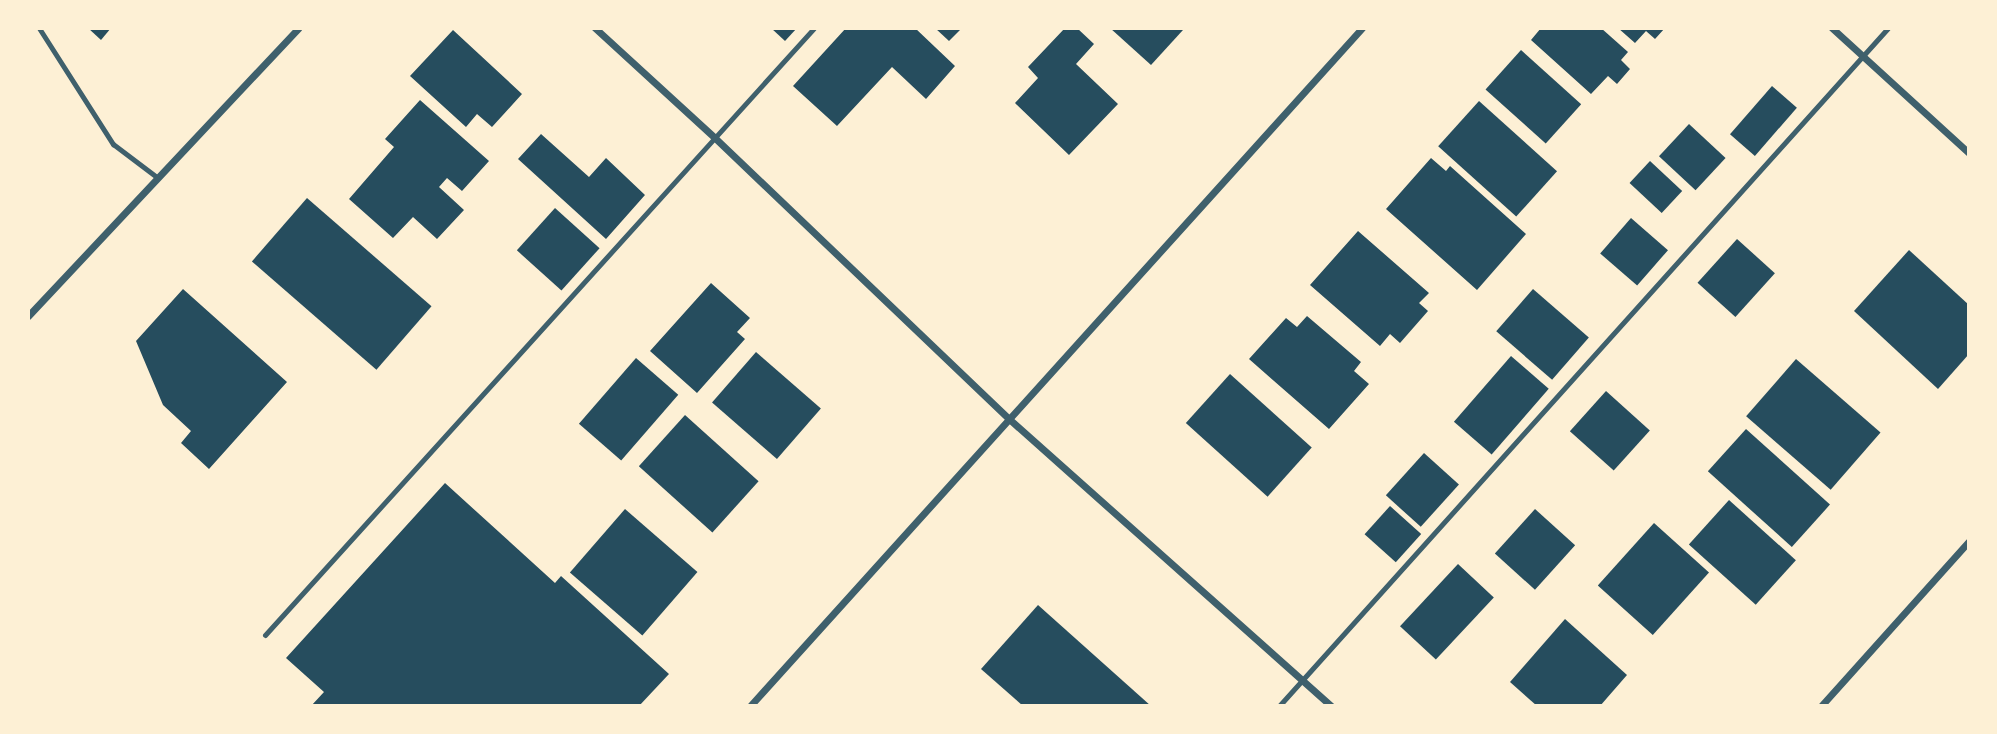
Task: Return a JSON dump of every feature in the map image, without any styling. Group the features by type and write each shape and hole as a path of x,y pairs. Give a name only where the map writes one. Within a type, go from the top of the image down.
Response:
{"street":[{"path":"28,316 298,28"},
{"path":"595,28 715,138 1008,418 1331,706"},
{"path":"750,706 1362,28"},
{"path":"1832,28 1969,153"},
{"path":"1821,706 1969,541"}],"lane":[{"path":"39,28 113,144 158,178"},
{"path":"265,635 814,28"},
{"path":"1279,706 1888,28"}],"building":[{"path":"88,28 111,28 101,40"},
{"path":"771,28 797,28 785,41"},
{"path":"846,28 915,28 955,66 926,99 892,67 837,126 793,86"},
{"path":"935,28 962,28 949,41"},
{"path":"1065,28 1077,28 1094,44 1076,64 1118,104 1069,155 1015,103 1038,78 1028,67"},
{"path":"1110,28 1182,28 1183,30 1151,65"},
{"path":"1541,28 1601,28 1628,52 1621,60 1630,69 1617,84 1608,76 1591,94 1531,40"},
{"path":"1618,28 1665,28 1655,39 1646,31 1635,43"},
{"path":"453,30 522,94 492,127 477,114 466,127 410,76"},
{"path":"1521,50 1581,104 1546,144 1486,89"},
{"path":"1772,86 1797,108 1755,156 1730,134"},
{"path":"420,100 489,161 462,191 447,178 439,187 464,210 437,239 413,217 393,238 349,199 394,147 385,139"},
{"path":"1479,101 1557,171 1516,217 1438,146"},
{"path":"1689,124 1726,158 1696,190 1659,156"},
{"path":"541,134 589,177 606,158 645,195 606,239 518,159"},
{"path":"1431,158 1446,171 1450,166 1526,234 1477,290 1386,209"},
{"path":"1650,161 1682,191 1662,213 1630,183"},
{"path":"307,198 432,306 376,370 252,261"},
{"path":"555,208 600,248 561,291 517,250"},
{"path":"1631,218 1668,250 1637,286 1600,253"},
{"path":"1358,231 1429,293 1419,303 1428,311 1400,343 1390,334 1380,346 1310,285"},
{"path":"1737,239 1775,273 1735,317 1698,283"},
{"path":"1909,250 1969,305 1969,354 1938,389 1854,311"},
{"path":"711,283 750,318 737,332 745,339 697,393 650,351"},
{"path":"183,289 287,382 209,469 181,443 191,431 163,405 136,341"},
{"path":"1533,289 1589,338 1552,380 1496,331"},
{"path":"1307,316 1361,362 1354,371 1369,384 1329,429 1249,359 1286,318 1297,327"},
{"path":"756,352 821,408 777,459 712,403"},
{"path":"1511,356 1549,389 1492,454 1454,422"},
{"path":"636,358 678,395 621,460 579,424"},
{"path":"1796,359 1881,432 1831,490 1746,416"},
{"path":"1230,374 1312,448 1268,497 1186,423"},
{"path":"1606,391 1650,430 1614,471 1570,431"},
{"path":"685,415 759,481 712,533 639,466"},
{"path":"1746,429 1830,505 1792,547 1708,471"},
{"path":"1424,453 1459,484 1421,527 1386,495"},
{"path":"445,483 555,583 561,576 669,674 639,706 311,706 324,692 286,658"},
{"path":"1729,500 1796,560 1756,605 1689,545"},
{"path":"1390,506 1421,534 1396,562 1365,534"},
{"path":"625,509 697,572 642,635 570,572"},
{"path":"1535,509 1575,545 1535,590 1495,554"},
{"path":"1654,523 1709,573 1653,635 1598,585"},
{"path":"1458,564 1494,597 1436,660 1400,626"},
{"path":"1038,605 1151,706 1023,706 981,669"},
{"path":"1565,619 1627,675 1600,706 1537,706 1510,682"}]}
